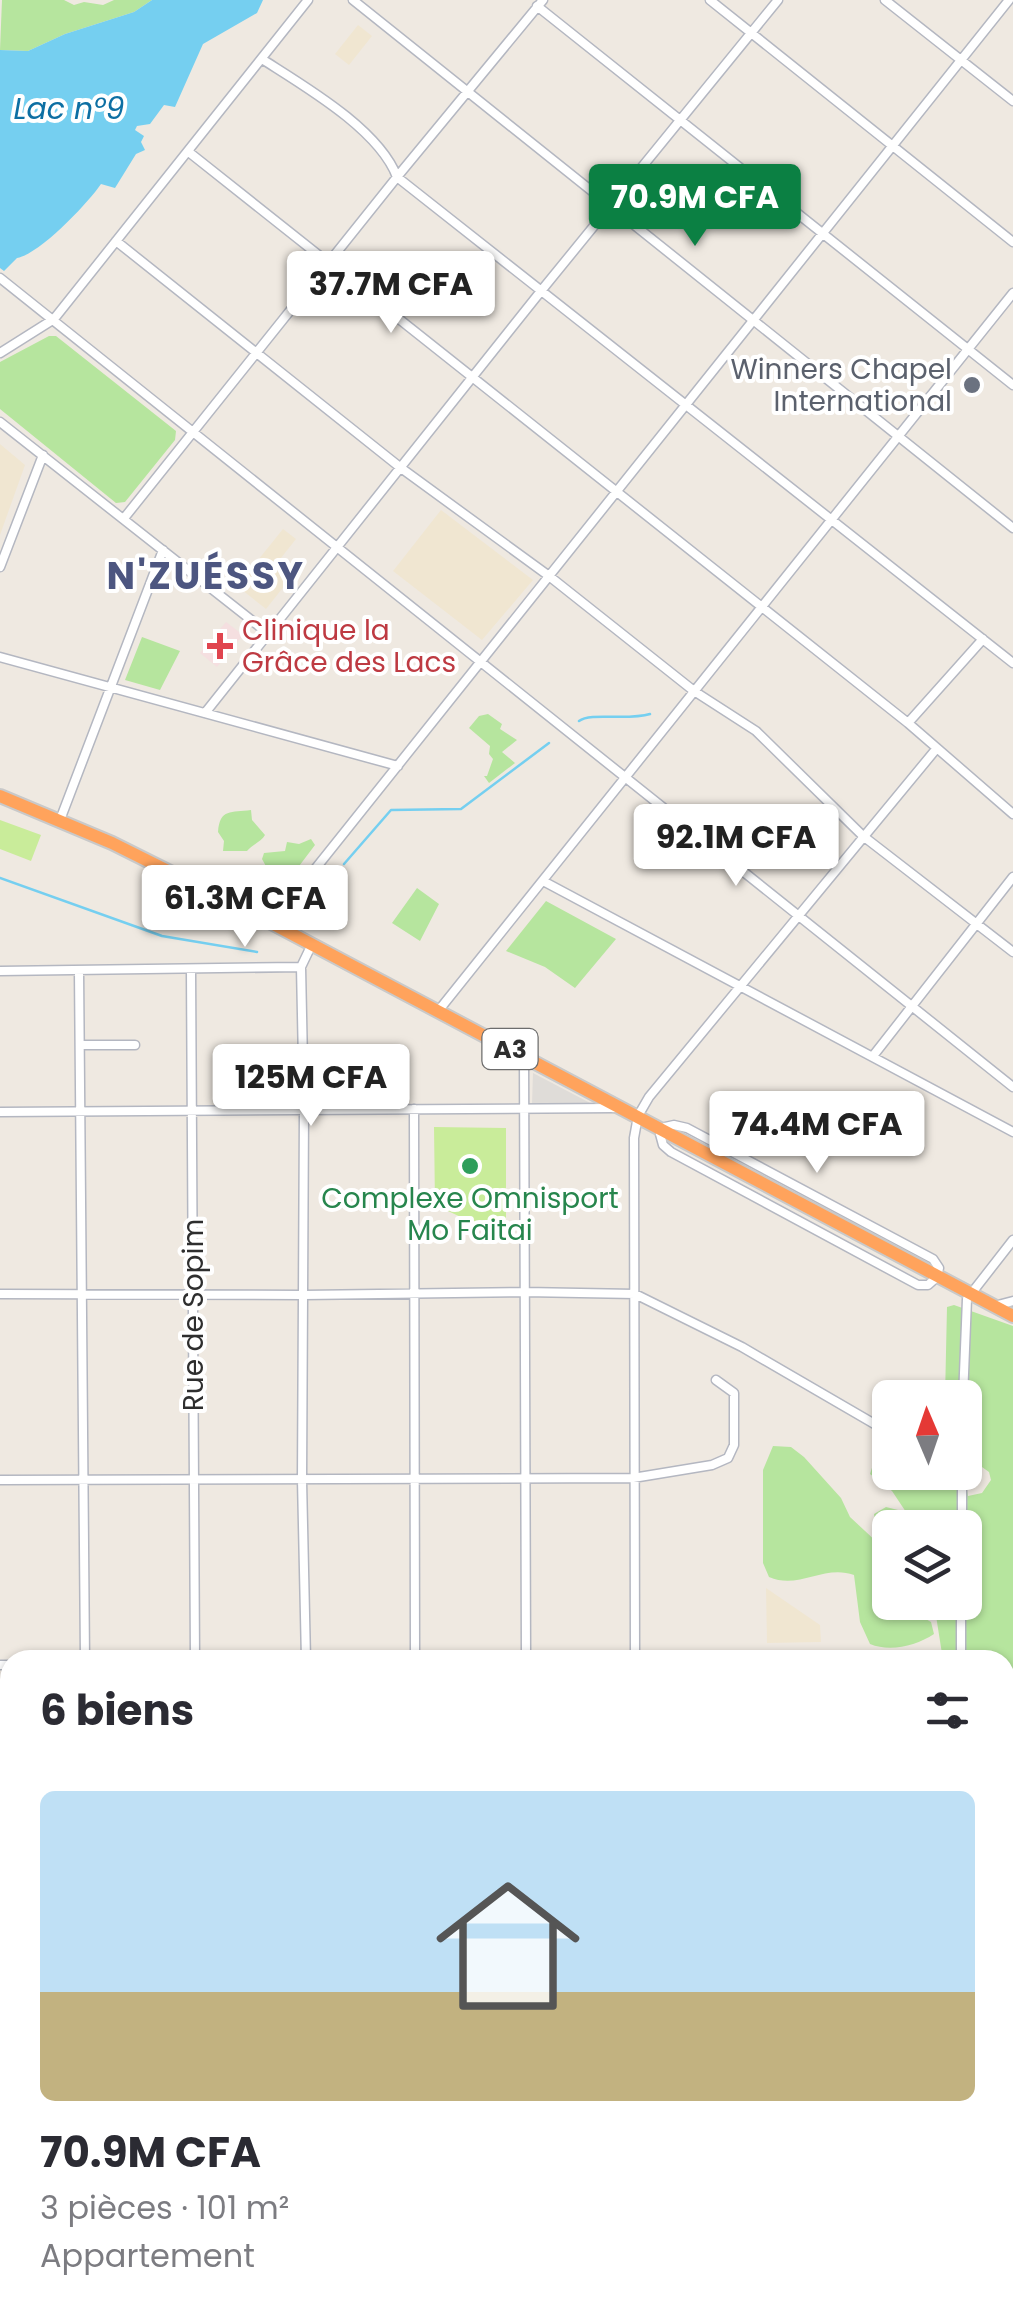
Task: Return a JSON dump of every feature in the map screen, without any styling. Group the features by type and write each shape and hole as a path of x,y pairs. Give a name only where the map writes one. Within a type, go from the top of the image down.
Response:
{"highway":[{"name":"A3","path":"0,796 112,842 272,923 1013,1316"}],"street":[{"path":"0,353 54,320 308,0"},
{"path":"353,0 1013,528"},
{"path":"710,0 1013,242"},
{"path":"204,713 778,0"},
{"path":"885,0 1013,101"},
{"path":"272,923 1008,0"},
{"path":"125,517 540,3 680,120 1013,385"},
{"path":"262,59 352,123 389,159 397,177 1013,663"},
{"path":"190,153 763,606 1013,814"},
{"path":"116,242 402,468 694,690 756,730 863,836 1013,952"},
{"path":"0,278 1013,1087"},
{"path":"439,1010 1013,293"},
{"path":"0,422 269,634"},
{"path":"0,567 42,455"},
{"path":"60,820 163,550"},
{"path":"908,723 984,639"},
{"path":"0,657 398,766"},
{"path":"635,1650 634,1138 638,1116 660,1083 937,748"},
{"path":"873,1056 1013,876"},
{"path":"542,881 742,984 1013,1132"},
{"path":"306,1650 301,968 312,944"},
{"path":"0,972 301,968"},
{"path":"79,970 85,1650"},
{"name":"Rue de Sopim","path":"190,970 195,1650"},
{"path":"81,1045 135,1046"},
{"path":"524,1056 526,1650"},
{"path":"0,1112 621,1108"},
{"path":"414,1109 415,1650"},
{"path":"963,1380 964,1314 969,1293 1013,1240"},
{"path":"0,1294 634,1294 742,1347 872,1422"},
{"path":"994,1306 1013,1301"},
{"path":"0,1480 633,1478 712,1465 728,1458 734,1444 734,1393 716,1380"},
{"path":"961,1620 961,1650"}],"shaded area":[{"path":"358,25 372,36 349,65 335,54"},
{"path":"0,444 25,465 0,535"},
{"path":"441,510 533,580 482,640 393,571"},
{"path":"283,529 296,539 273,568 289,580 266,609 237,586"},
{"name":"Clinique la Grâce des Lacs","path":"226,622 243,635 217,667 200,653"},
{"path":"533,1073 592,1104 532,1104"},
{"path":"766,1588 820,1625 821,1642 767,1643"}],"green space":[{"path":"2,0 64,0 74,5 103,5 114,0 152,0 134,12 65,34 28,51 0,50"},
{"path":"56,336 176,431 175,440 125,502 116,503 0,409 0,362"},
{"path":"142,637 180,651 160,690 125,680"},
{"path":"488,714 502,724 500,729 517,740 502,752 515,763 489,783 484,776 493,759 490,746 469,728 479,716"},
{"path":"251,810 252,820 264,837 247,851 223,851 224,841 218,832 221,819 228,813"},
{"path":"0,820 41,835 31,861 0,849"},
{"path":"311,839 315,845 290,878 285,893 264,894 262,877 268,870 262,859 264,853 285,851 287,842 299,844"},
{"path":"417,888 439,904 420,941 392,923"},
{"path":"546,901 616,939 575,988 545,967 506,951"},
{"name":"Complexe Omnisport Mo Faitai","path":"434,1127 506,1128 506,1225 493,1232 435,1205"},
{"path":"954,1305 1013,1326 1013,1650 941,1650 937,1620 982,1620 982,1510 905,1510 891,1490 967,1490 968,1496 982,1493 991,1480 982,1467 982,1380 945,1380 947,1307"},
{"path":"773,1446 791,1447 804,1457 841,1498 850,1517 872,1537 872,1620 928,1620 934,1634 903,1646 886,1648 870,1644 860,1622 854,1575 832,1572 791,1581 769,1577 763,1563 763,1470"}],"water":[{"name":"Lac n°9","path":"152,0 263,0 257,13 203,44 175,107 164,105 150,124 137,126 135,130 144,136 141,142 145,150 136,154 115,188 101,184 50,238 4,271 0,268 0,50 28,51 65,34 134,12"}],"waterway":[{"path":"579,721 650,714"},
{"path":"344,864 391,810 461,809 549,743"},
{"path":"0,878 162,936 257,952"}],"place":[{"name":"Winners Chapel International","path":"972,385"},
{"name":"Clinique la Grâce des Lacs","path":"220,646"},
{"name":"Complexe Omnisport Mo Faitai","path":"470,1166"}],"district":[{"name":"N'ZUÉSSY","path":"206,576"}]}
